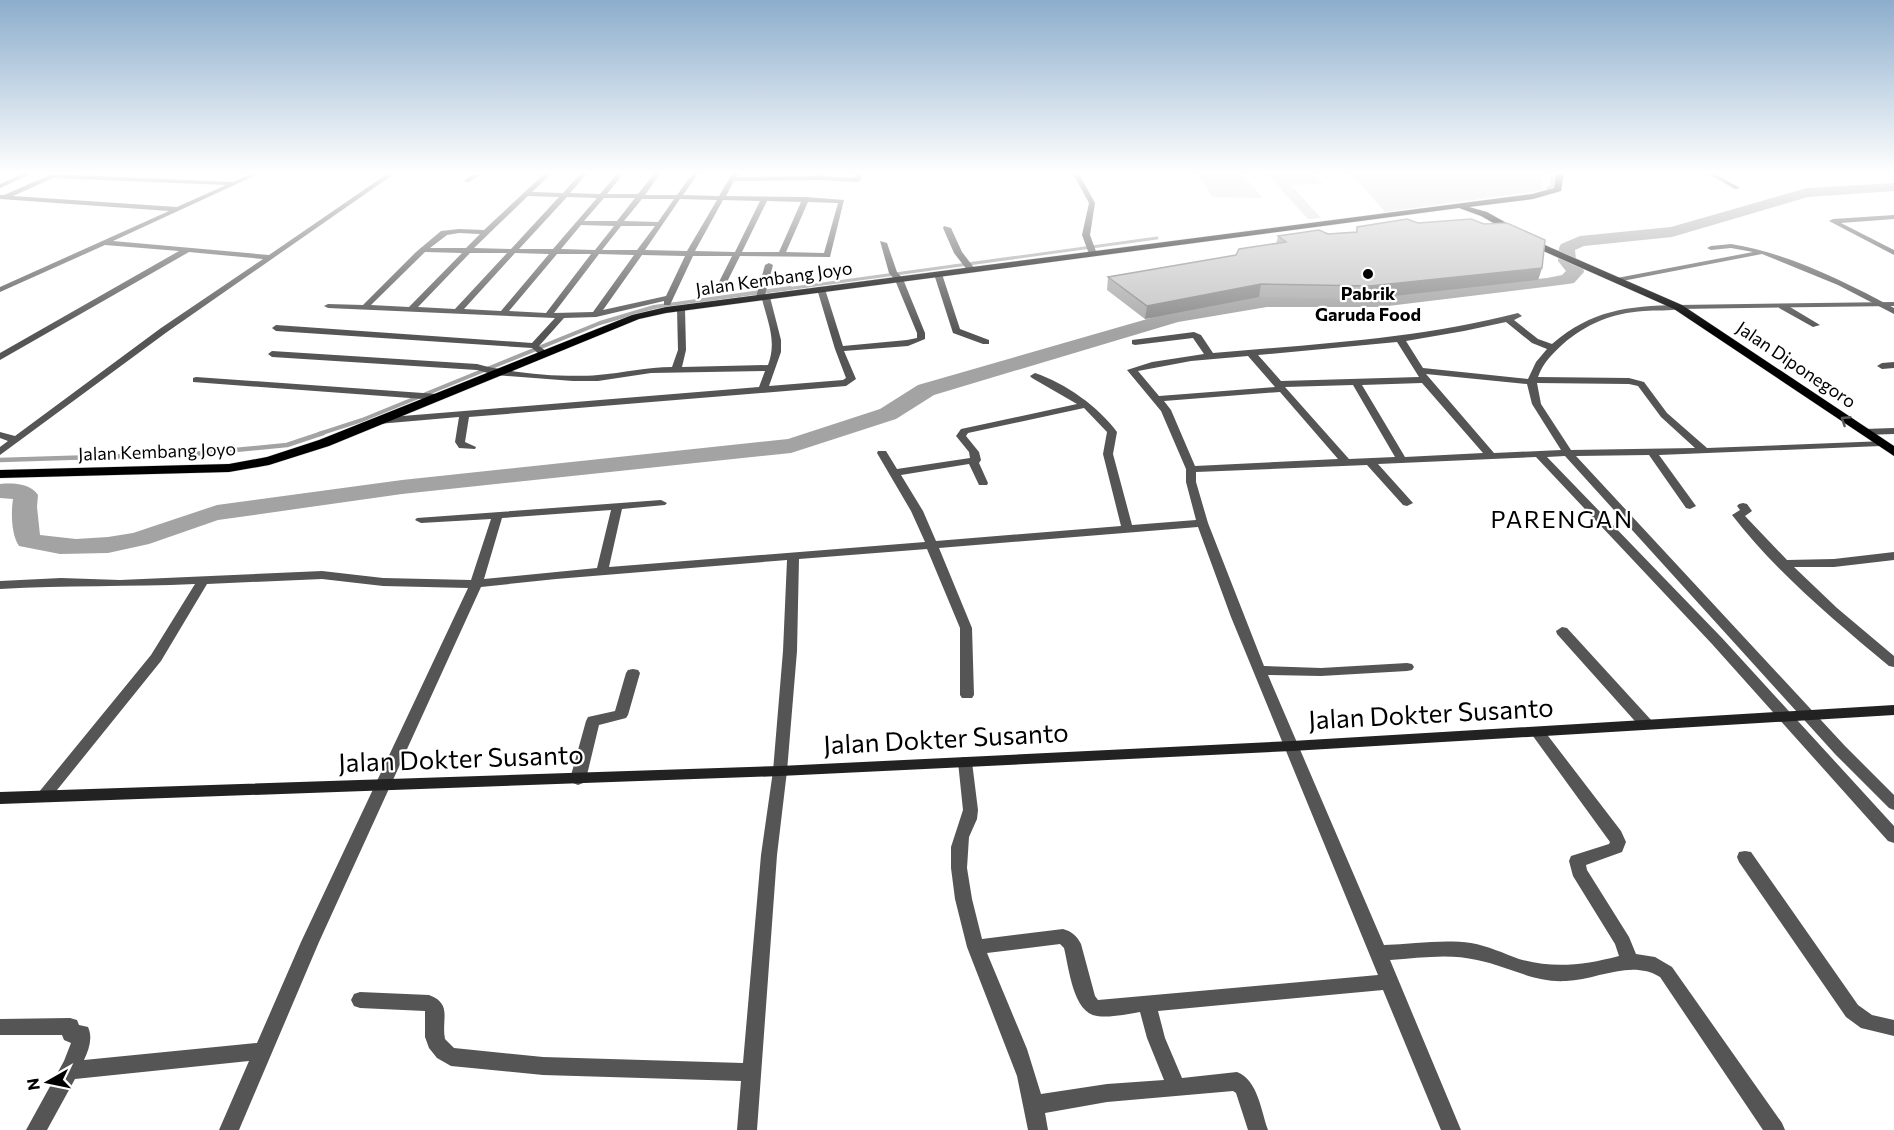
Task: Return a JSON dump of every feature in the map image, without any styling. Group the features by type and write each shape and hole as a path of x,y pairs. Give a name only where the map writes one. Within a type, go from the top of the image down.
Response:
{"main road":[{"name":"Jalan Kembang Joyo","path":"0,474 229,468 292,455 437,397 539,350 636,317 666,310 1300,227"},
{"name":"Jalan Diponegoro","path":"1506,227 1544,248 1678,307 1894,452"},
{"name":"Jalan Dokter Susanto","path":"0,798 780,771 1292,746 1894,710"}],"street":[{"path":"0,290 139,227"},
{"path":"0,452 13,440 164,330 314,227"},
{"path":"412,309 492,227"},
{"path":"458,311 535,227"},
{"path":"504,312 575,227"},
{"path":"549,314 617,227"},
{"path":"596,314 659,227"},
{"path":"666,310 690,253 705,227"},
{"path":"722,284 750,227"},
{"path":"781,255 794,227"},
{"path":"425,250 827,255 835,227"},
{"path":"1088,227 1086,236 1093,254"},
{"path":"1842,227 1894,253"},
{"path":"947,228 958,253 971,269"},
{"path":"368,308 366,306 425,250 436,236 442,233 486,232"},
{"path":"105,243 270,257"},
{"path":"839,350 908,343 921,339 921,333 899,279 893,273 883,243"},
{"path":"1877,244 1894,243"},
{"path":"1711,248 1731,246 1763,252 1841,284 1894,311"},
{"path":"0,357 187,250"},
{"path":"1617,279 1763,252"},
{"path":"763,390 777,352 777,339 763,297 770,265"},
{"path":"938,274 956,331 986,342"},
{"path":"378,421 846,383 851,379 839,350 821,289"},
{"path":"328,306 561,316 596,314 670,297"},
{"path":"1894,304 1678,307 1605,314 1569,333 1545,355 1532,381 1531,391 1544,418 1568,453 1809,716 1894,804"},
{"path":"1782,306 1816,325"},
{"path":"676,370 682,351 681,309"},
{"path":"276,328 539,350 561,316"},
{"path":"1451,1130 1259,670 1202,523 1191,482 1191,469 1166,410 1132,370 1175,360 1400,339 1518,316"},
{"path":"1508,319 1535,341 1553,348"},
{"path":"1135,342 1194,335 1198,337 1210,356"},
{"path":"1400,339 1422,375 1492,457"},
{"path":"1251,353 1347,463"},
{"path":"272,354 477,367 495,372 598,378 651,370 771,368"},
{"path":"1882,366 1894,366"},
{"path":"1157,399 1279,386 1356,382 1422,375 1532,381 1629,381 1641,384 1664,415 1705,451"},
{"path":"1035,376 1085,405 1107,424 1112,432 1108,454 1127,528"},
{"path":"196,380 437,397"},
{"path":"1356,382 1402,460"},
{"path":"973,462 976,457 961,436 964,431 1085,405"},
{"path":"465,414 460,442 463,446 471,447"},
{"path":"1864,432 1894,431"},
{"path":"0,435 13,440"},
{"path":"1191,469 1539,454 1705,451 1881,443"},
{"path":"1652,452 1690,506"},
{"path":"882,453 917,511 966,628 967,695"},
{"path":"1539,454 1617,534 1894,837"},
{"path":"894,473 973,462"},
{"path":"973,462 983,483"},
{"path":"1370,462 1407,503"},
{"path":"421,520 661,503"},
{"path":"603,571 617,506"},
{"path":"1743,506 1746,511 1738,515 1784,564 1894,663"},
{"path":"228,1130 310,942 476,584 497,519 495,515"},
{"path":"0,585 203,582 341,576 383,582 476,584 931,543 1202,523"},
{"path":"747,1130 769,855 780,771 790,651 793,555"},
{"path":"1784,564 1834,563 1894,556"},
{"path":"44,796 156,658 203,582"},
{"path":"1562,631 1647,725"},
{"path":"1259,670 1321,672 1407,667"},
{"path":"578,779 592,721 621,715 633,673"},
{"path":"1537,732 1618,842 1616,848 1577,861 1580,871 1623,942 1629,961"},
{"path":"965,762 969,817 961,835 958,860 968,918 976,947 1023,1064 1035,1105 1038,1130"},
{"path":"1745,857 1852,1011 1868,1022 1894,1028"},
{"path":"976,947 1023,943 1063,936 1072,944 1084,992 1092,1006 1147,1004 1389,982"},
{"path":"1379,953 1469,951 1488,954 1526,969 1563,975 1586,974 1629,961 1655,965 1666,972 1775,1130"},
{"path":"360,1000 429,1003 436,1009 434,1041 439,1050 451,1057 543,1066 751,1072"},
{"path":"1147,1004 1156,1038 1177,1088"},
{"path":"0,1027 70,1026 72,1034 81,1033 70,1070 36,1130"},
{"path":"70,1070 264,1051"},
{"path":"1035,1105 1107,1093 1238,1081 1244,1088 1258,1130"}],"building":[{"name":"Pabrik Garuda Food","path":"1357,227 1515,227 1545,240 1542,268 1370,286 1261,284 1147,306 1108,277 1236,255 1239,249 1286,242 1278,236 1319,230 1328,234 1357,232"}],"waterway":[{"path":"0,491 13,490 26,495 24,507 28,540 60,546 92,547 140,539 217,513 402,487 791,446 888,414 926,390 1175,317 1267,301 1380,301 1547,283 1568,279 1575,272 1574,267 1567,261 1567,248 1580,241 1672,232 1690,227"},
{"path":"779,290 1157,238"},
{"path":"319,434 362,420 600,323 654,307 790,288"},
{"path":"0,460 193,454 287,445 323,433"}],"place":[{"name":"Pabrik Garuda Food","path":"1368,274"}],"district":[{"name":"PARENGAN","path":"1562,520"}]}
